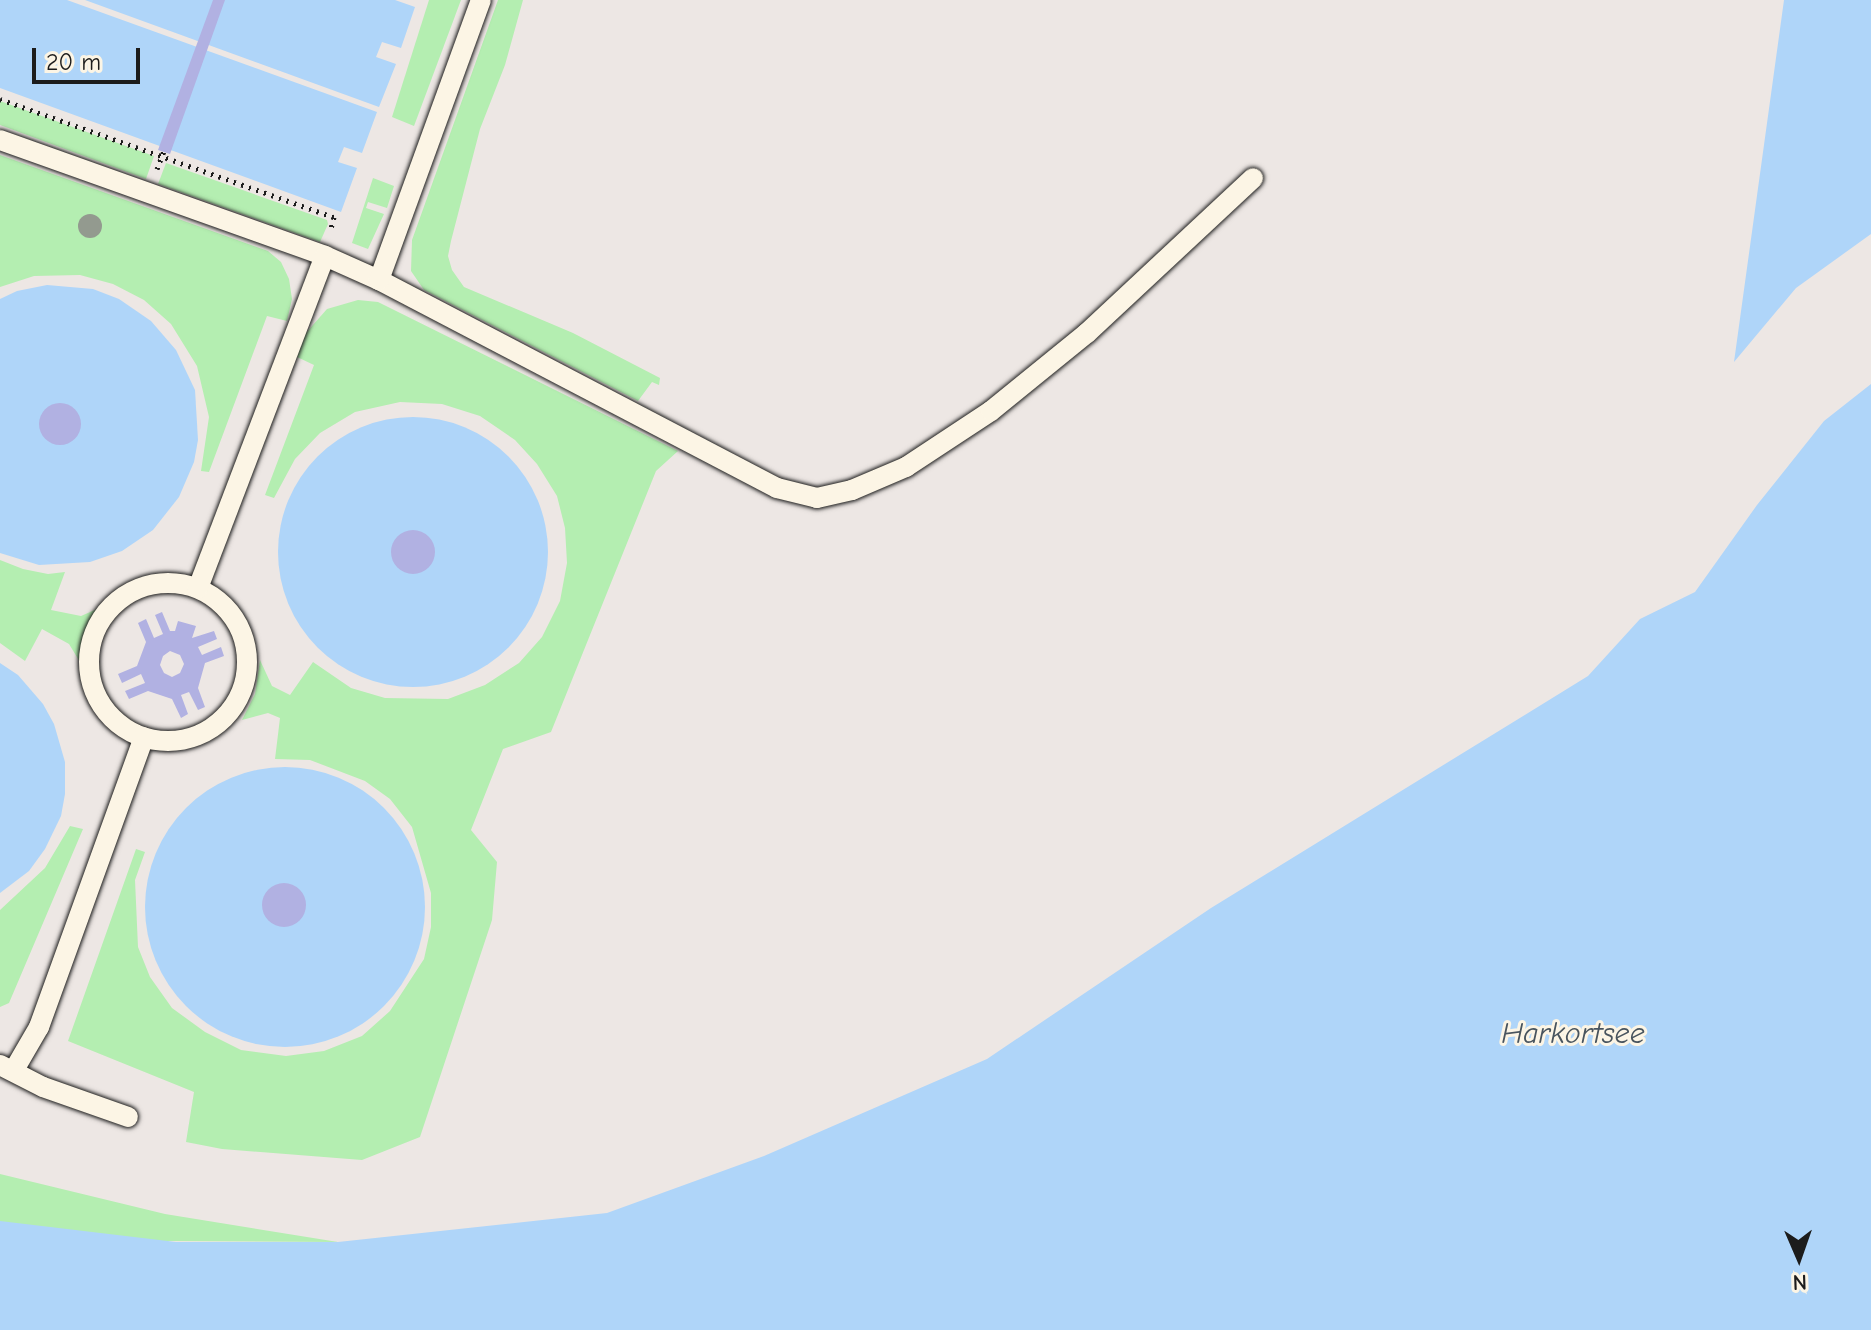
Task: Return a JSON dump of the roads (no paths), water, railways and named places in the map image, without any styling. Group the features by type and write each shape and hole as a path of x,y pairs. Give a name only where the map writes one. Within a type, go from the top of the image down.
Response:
{"lane":[{"path":"379,280 481,0"},
{"path":"0,140 323,256 379,280 777,488 817,498 852,490 906,467 991,411 1087,333 1253,178"},
{"path":"198,588 323,256"},
{"path":"183,582 198,588 228,609 244,638 248,675 238,702 222,722 203,735 160,742 115,722 94,692 89,657 95,631 105,614 130,592 183,582"},
{"path":"128,1117 43,1087 7,1068 39,1027 144,737"}],"water":[{"path":"0,0 67,0 377,112 362,153 344,147 338,162 357,168 341,212 0,88"},
{"path":"85,0 395,0 415,7 401,48 382,42 376,57 396,64 379,107"},
{"path":"1784,0 1871,0 1871,234 1796,288 1734,362"},
{"path":"47,285 93,289 119,299 151,321 176,350 195,390 198,440 194,462 179,497 153,530 122,551 90,562 39,565 0,553 0,299 17,291"},
{"name":"Harkortsee","path":"1871,384 1871,1330 0,1330 0,1221 176,1242 338,1242 607,1213 764,1156 987,1059 1211,908 1588,676 1640,619 1695,592 1757,505 1824,421"},
{"path":"400,417 426,417 465,427 488,439 509,456 526,477 538,500 546,526 546,578 538,604 526,627 509,648 488,665 452,682 426,687 400,687 374,682 349,671 327,657 308,638 283,591 278,565 278,539 283,513 294,488 308,466 327,447 374,422"},
{"path":"0,663 18,675 43,704 54,724 65,762 65,794 61,816 45,849 29,871 0,893"},
{"path":"285,767 312,770 339,778 363,790 384,808 402,829 414,853 422,880 425,907 422,934 414,961 402,985 384,1006 363,1024 339,1036 312,1044 285,1047 258,1044 231,1036 207,1024 186,1006 168,985 156,961 148,934 145,907 148,880 156,853 168,829 186,808 207,790 231,778 258,770"}]}
